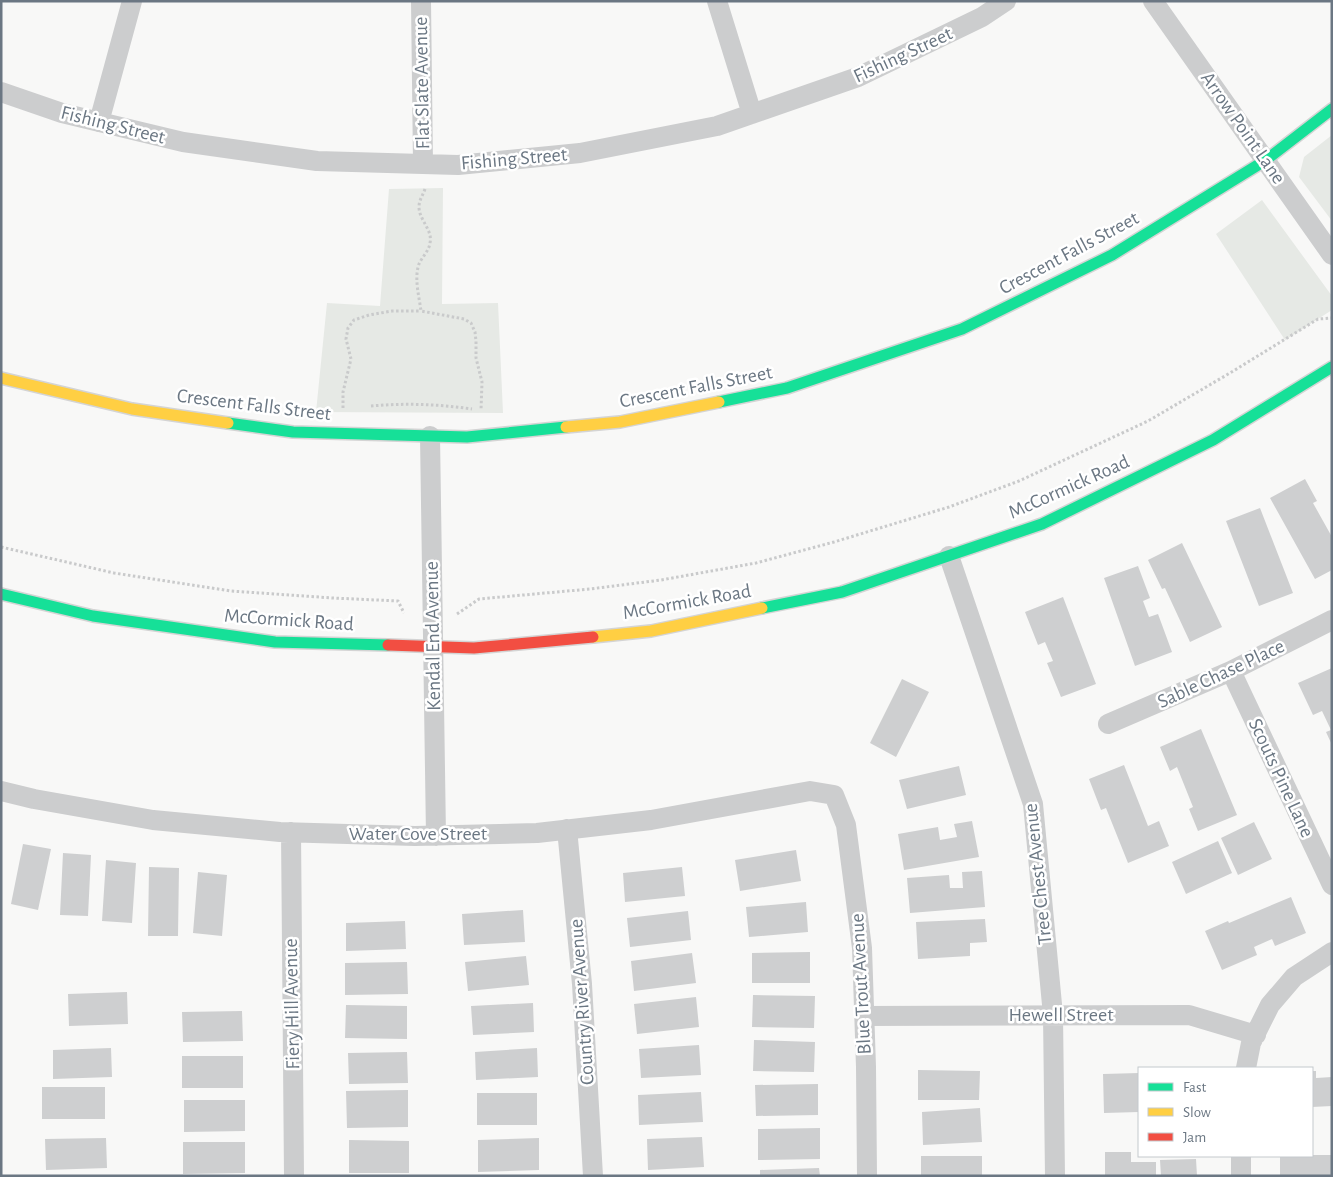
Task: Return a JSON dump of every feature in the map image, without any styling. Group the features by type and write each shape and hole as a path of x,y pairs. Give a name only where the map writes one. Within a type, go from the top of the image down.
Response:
{"street":[{"path":"99,122 132,1"},
{"name":"Flat Slate Avenue","path":"421,1 422,164"},
{"path":"717,1 752,114"},
{"name":"Fishing Street","path":"1,92 62,114 183,142 316,161 458,165 580,153 717,126 858,77 982,17 1006,1"},
{"name":"Arrow Point Lane","path":"1153,1 1332,255"},
{"name":"Crescent Falls Street","path":"1,378 132,409 294,432 467,437 620,422 787,388 962,329 1112,255 1266,160 1332,109"},
{"name":"McCormick Road","path":"1,594 93,616 275,642 474,648 650,630 842,592 1042,524 1213,440 1332,367"},
{"name":"Kendal End Avenue","path":"430,436 436,836"},
{"name":"Tree Chest Avenue","path":"949,556 1032,804 1053,1014 1055,1176"},
{"name":"Sable Chase Place","path":"1108,724 1231,671 1332,620"},
{"name":"Scouts Pine Lane","path":"1231,671 1332,885"},
{"name":"Water Cove Street","path":"1,791 34,799 153,820 291,832 415,836 537,833 651,820 810,791 834,795"},
{"name":"Blue Trout Avenue","path":"834,795 846,825 862,948 867,1176"},
{"name":"Country River Avenue","path":"567,829 582,984 593,1176"},
{"name":"Fiery Hill Avenue","path":"291,832 294,1176"},
{"path":"1246,1067 1251,1043 1270,1006 1294,977 1332,952"},
{"name":"Hewell Street","path":"864,1016 1189,1015 1256,1035"},
{"path":"1241,1157 1241,1176"}],"path":[{"path":"421,310 416,277 419,265 430,243 430,234 419,212 419,205 425,188"},
{"path":"352,409 343,409 343,392 351,359 346,339 348,328 354,320 392,311 421,310 464,319 471,323 475,332 476,358 482,382 481,410 435,405 395,404 371,406"},
{"path":"456,614 479,599 590,589 661,580 756,563 834,542 949,507 1019,481 1148,421 1318,319 1332,318"},
{"path":"1,547 114,573 231,591 398,601 404,613"}],"shaded area":[{"path":"1332,135 1332,221 1299,177 1304,157"},
{"path":"443,188 442,304 498,303 503,413 316,412 327,303 380,306 389,189"},
{"path":"1262,200 1332,296 1332,310 1285,340 1216,234"}],"building":[{"path":"1305,479 1317,501 1313,503 1332,537 1332,570 1315,579 1270,498"},
{"path":"1260,508 1293,593 1259,606 1226,521"},
{"path":"1182,543 1222,627 1190,642 1165,588 1162,589 1148,560"},
{"path":"1138,566 1150,598 1143,601 1149,617 1158,614 1172,652 1135,666 1104,578"},
{"path":"1063,597 1096,684 1061,697 1047,663 1053,661 1045,642 1038,645 1025,612"},
{"path":"1332,668 1332,745 1326,732 1331,730 1322,711 1313,715 1298,683"},
{"path":"902,679 929,692 896,757 870,743"},
{"path":"1201,729 1237,815 1198,831 1189,809 1193,807 1177,767 1170,771 1160,747"},
{"path":"1124,765 1148,826 1159,821 1169,846 1128,863 1106,808 1101,810 1089,779"},
{"path":"959,766 966,795 907,809 899,780"},
{"path":"972,821 979,857 904,870 898,834 938,827 940,840 957,837 954,824"},
{"path":"1254,822 1272,859 1238,875 1221,838"},
{"path":"1218,841 1232,873 1186,894 1172,862"},
{"path":"23,844 51,849 38,910 11,904"},
{"path":"796,850 801,881 740,891 735,860"},
{"path":"63,853 91,855 88,916 60,915"},
{"path":"106,860 136,863 132,923 102,921"},
{"path":"149,867 179,868 178,936 148,936"},
{"path":"682,867 685,896 625,902 623,873"},
{"path":"982,871 985,907 910,913 907,878 949,875 950,888 963,888 962,872"},
{"path":"198,872 227,875 222,936 193,933"},
{"path":"1291,897 1306,933 1275,946 1272,939 1254,947 1257,955 1222,970 1205,931"},
{"path":"806,902 808,932 749,937 746,907"},
{"path":"523,910 525,942 464,945 462,914"},
{"path":"688,911 691,940 630,947 627,918"},
{"path":"985,919 987,942 970,943 970,956 918,959 916,922"},
{"path":"405,921 406,949 346,951 346,923"},
{"path":"810,952 810,983 752,983 752,953"},
{"path":"692,953 696,983 634,991 631,961"},
{"path":"526,956 529,985 468,991 465,962"},
{"path":"407,962 408,994 345,995 345,963"},
{"path":"127,992 128,1024 69,1026 68,994"},
{"path":"753,995 815,996 814,1028 752,1027"},
{"path":"696,997 699,1027 637,1034 634,1004"},
{"path":"533,1003 534,1032 473,1035 471,1006"},
{"path":"346,1005 407,1006 407,1039 345,1038"},
{"path":"242,1011 243,1041 183,1042 182,1012"},
{"path":"754,1040 815,1042 814,1072 753,1071"},
{"path":"699,1045 701,1075 641,1078 639,1049"},
{"path":"111,1048 112,1077 53,1079 53,1050"},
{"path":"537,1048 538,1077 476,1080 475,1052"},
{"path":"407,1052 408,1083 349,1084 348,1053"},
{"path":"182,1056 243,1056 243,1088 182,1088"},
{"path":"918,1070 980,1071 979,1100 918,1100"},
{"path":"1313,1071 1316,1071 1316,1078 1332,1077 1332,1106 1313,1107"},
{"path":"1138,1073 1138,1112 1104,1113 1103,1074"},
{"path":"818,1084 818,1115 756,1116 755,1085"},
{"path":"42,1087 105,1087 105,1119 42,1119"},
{"path":"408,1090 408,1127 347,1128 346,1091"},
{"path":"701,1092 703,1122 639,1125 638,1095"},
{"path":"477,1093 537,1093 537,1125 477,1125"},
{"path":"184,1100 245,1100 245,1131 184,1132"},
{"path":"980,1108 982,1142 923,1145 922,1112"},
{"path":"820,1128 820,1159 758,1160 758,1129"},
{"path":"702,1137 704,1167 648,1170 647,1139"},
{"path":"106,1138 107,1168 46,1170 45,1139"},
{"path":"539,1138 539,1170 478,1172 478,1140"},
{"path":"349,1140 409,1141 409,1173 349,1173"},
{"path":"183,1142 245,1142 245,1173 183,1174"},
{"path":"1105,1152 1131,1152 1131,1162 1156,1162 1156,1176 1105,1176"},
{"path":"1332,1155 1332,1176 1280,1176 1280,1157"},
{"path":"921,1156 982,1156 982,1176 921,1176"},
{"path":"1196,1159 1197,1176 1161,1176 1160,1160"},
{"path":"819,1168 820,1176 760,1176 760,1170"}],"traffic: fast":[{"path":"719,402 787,388 962,329 1112,255 1266,160 1332,109"},
{"path":"762,608 842,592 1042,524 1213,440 1332,367"},
{"path":"228,423 293,432 467,437 566,427"},
{"path":"1,594 93,616 275,642 388,645"}],"traffic: slow":[{"path":"1,378 132,409 228,423"},
{"path":"566,427 620,422 719,402"},
{"path":"593,637 651,631 762,608"}],"traffic: jam":[{"path":"388,645 474,648 593,637"}]}
